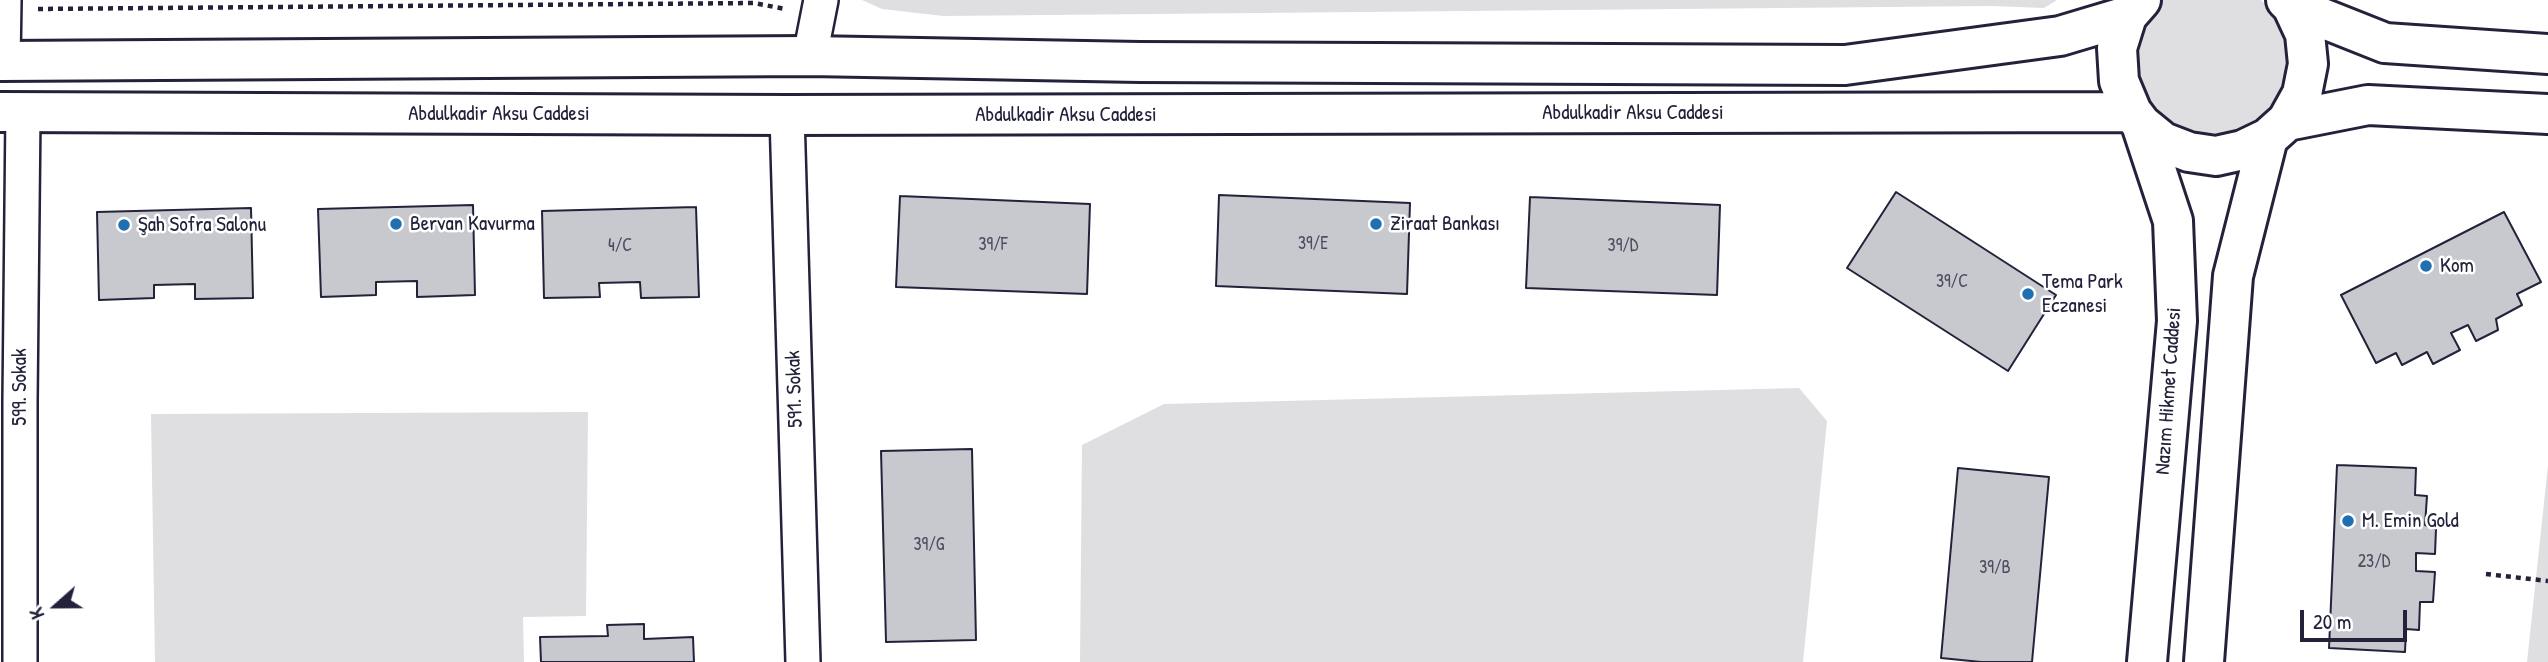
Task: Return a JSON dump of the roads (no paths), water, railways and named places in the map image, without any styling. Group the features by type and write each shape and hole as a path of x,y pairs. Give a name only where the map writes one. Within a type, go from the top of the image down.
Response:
{"main road":[{"path":"2289,3 2385,43 2548,54"},
{"path":"2204,662 2233,276 2277,129 2302,94 2308,64 2305,34 2289,3"},
{"path":"2,61 810,57 1140,62 1845,65 2060,36 2134,8"},
{"name":"Nazım Hikmet Caddesi","path":"2134,8 2117,48 2119,81 2137,118 2173,221 2177,321 2147,662"},
{"path":"2137,118 2163,142 2189,152 2216,156 2243,150 2277,129 2368,104 2548,114"},
{"name":"Abdulkadir Aksu Caddesi","path":"12,112 2137,118"}],"street":[{"path":"2,61 4,4"},
{"path":"810,57 819,8"},
{"name":"599. Sokak","path":"12,112 20,401 20,662"},
{"name":"591. Sokak","path":"787,116 803,662"}],"place":[{"name":"Bervan Kavurma","path":"396,224"},
{"name":"Ziraat Bankası","path":"1376,224"},
{"name":"Şah Sofra Salonu","path":"124,225"},
{"name":"Kom","path":"2426,266"},
{"name":"Tema Park Eczanesi","path":"2028,294"},
{"name":"M. Emin Gold","path":"2348,521"}]}
